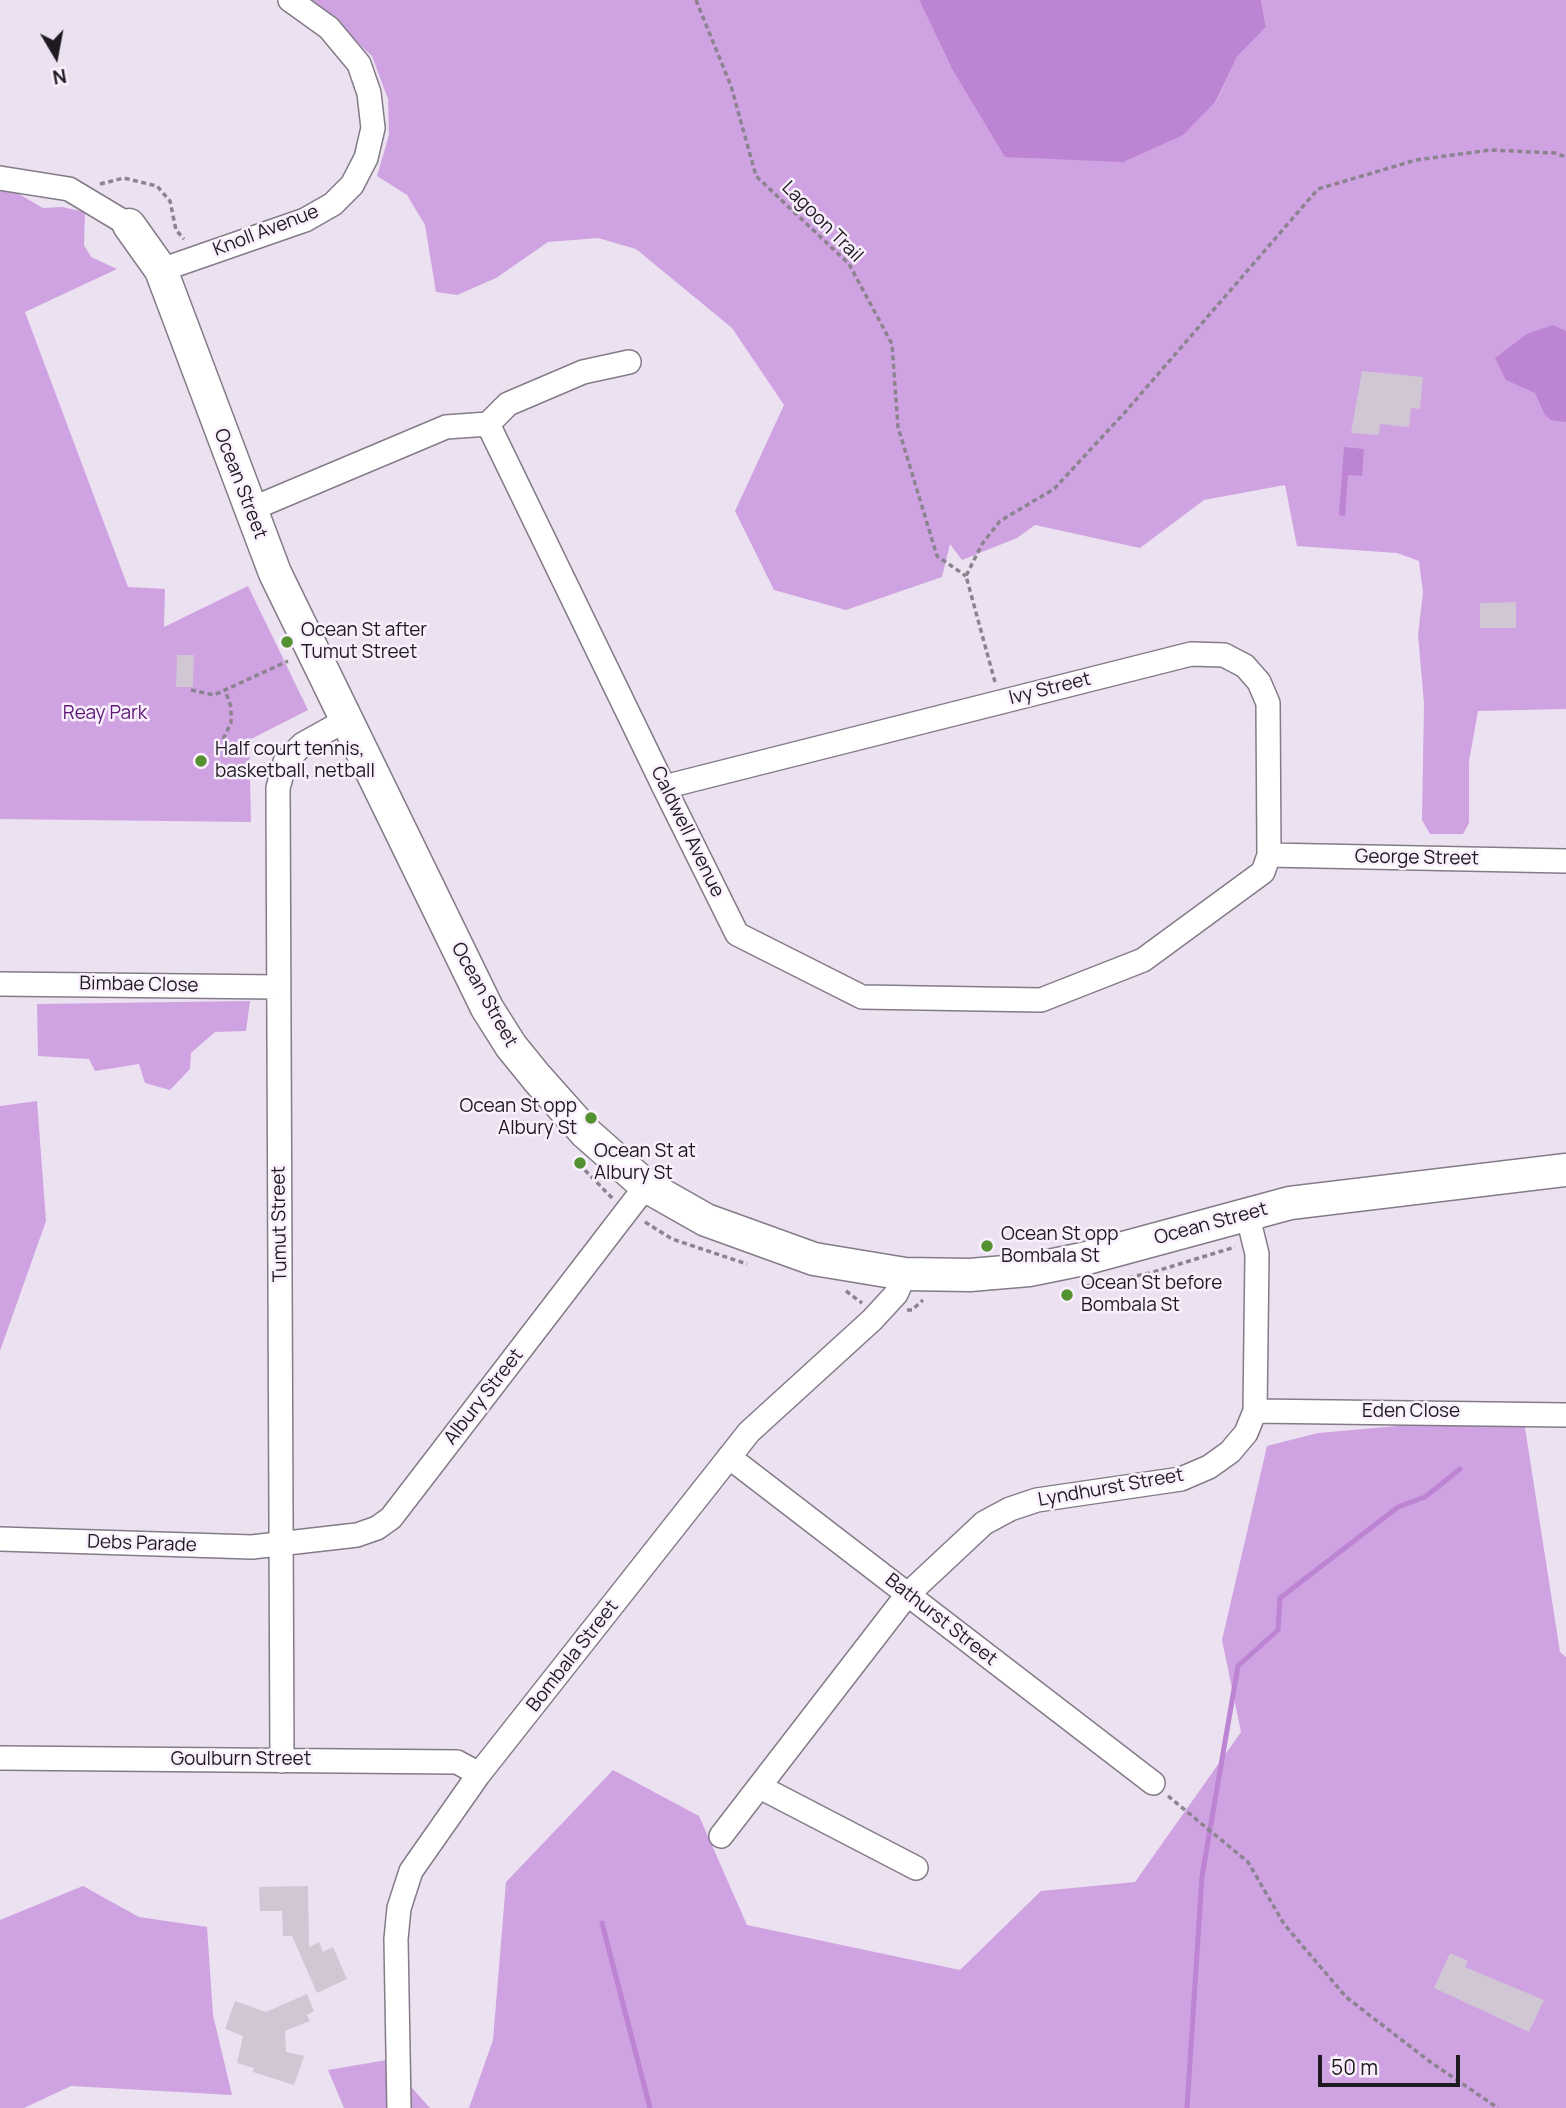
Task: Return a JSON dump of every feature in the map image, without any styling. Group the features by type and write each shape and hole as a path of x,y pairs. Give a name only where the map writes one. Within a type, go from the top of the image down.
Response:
{"street":[{"name":"Knoll Avenue","path":"161,270 305,220 333,204 352,185 366,158 373,128 369,93 359,64 329,29 289,0"},
{"name":"Ocean Street","path":"0,178 69,189 129,225 161,270 249,510 275,573 487,1008 511,1046 586,1133 646,1186 706,1220 766,1244 814,1259 905,1274 970,1275 1029,1270 1083,1259 1247,1213 1336,1196 1566,1170"},
{"path":"249,510 446,427 488,424 508,404 583,372 629,362"},
{"name":"Caldwell Avenue","path":"488,424 737,933 862,997 1041,1000 1143,960 1264,872 1269,855"},
{"name":"Ivy Street","path":"664,787 1191,654 1224,655 1245,666 1259,682 1268,703 1269,855"},
{"name":"Tumut Street","path":"282,1761 278,788 285,762 303,744 346,720"},
{"name":"George Street","path":"1269,855 1566,862"},
{"name":"Bimbae Close","path":"0,984 277,986"},
{"name":"Albury Street","path":"283,1544 357,1535 377,1528 391,1518 646,1186"},
{"name":"Lyndhurst Street","path":"721,1836 907,1595 984,1523 1010,1509 1037,1500 1181,1479 1209,1467 1230,1452 1246,1433 1255,1411 1257,1254 1247,1213"},
{"name":"Bombala Street","path":"399,2108 396,1939 399,1908 411,1871 479,1774 749,1432 872,1320 896,1294 905,1274"},
{"name":"Eden Close","path":"1255,1411 1566,1415"},
{"name":"Bathurst Street","path":"729,1457 1153,1783"},
{"name":"Debs Parade","path":"0,1539 252,1547 283,1544"},
{"name":"Goulburn Street","path":"0,1758 457,1762 479,1774"},
{"path":"760,1787 916,1868"}],"path":[{"name":"Lagoon Trail","path":"696,0 731,86 756,176 849,264 892,344 898,427 937,556 966,576"},
{"path":"1000,702 966,576 982,544 1000,521 1054,489 1127,410 1318,189 1416,160 1478,152 1555,153 1566,157"},
{"path":"191,690 214,695 288,661"},
{"path":"223,739 231,723 231,707 225,690"},
{"path":"1153,1783 1248,1862 1284,1924 1346,1997 1429,2061 1498,2108"}],"green space":[{"path":"311,0 919,0 951,67 1216,102 1237,57 1266,27 1261,0 1566,0 1566,709 1478,711 1469,761 1469,823 1463,834 1430,834 1422,820 1424,703 1418,635 1423,592 1419,561 1397,553 1297,546 1285,485 1204,500 1140,548 1035,525 1017,538 962,560 950,544 942,577 846,610 774,590 735,511 784,405 732,328 636,249 598,238 548,242 496,278 457,295 436,292 425,225 407,195 377,176 389,135 388,99 372,56"},
{"name":"Reay Park","path":"0,183 43,208 62,207 85,212 84,245 91,257 117,269 25,312 128,587 165,589 164,627 248,586 308,710 249,740 251,822 0,819"},
{"path":"250,1001 246,1031 215,1032 191,1053 190,1069 170,1090 145,1083 139,1064 95,1071 89,1059 38,1056 37,1004"},
{"path":"37,1101 46,1221 0,1351 0,1106"},
{"path":"1523,1415 1560,1652 1566,1657 1566,2108 469,2108 493,2040 506,1882 613,1770 699,1816 747,1925 960,1970 1041,1891 1135,1882 1241,1732 1222,1640 1267,1446 1318,1433"},
{"path":"83,1886 139,1917 207,1927 213,2015 232,2095 71,2086 24,2108 0,2108 0,1920"},
{"path":"387,2060 430,2108 344,2108 328,2070"}],"shaded area":[{"path":"919,0 1261,0 1266,27 1237,57 1216,101 1183,135 1123,162 1005,157 951,67"},
{"path":"1553,325 1566,331 1566,422 1551,420 1545,415 1535,393 1506,380 1495,358 1527,334"},
{"path":"1344,447 1364,449 1362,476 1348,475 1345,516 1339,515"}],"building":[{"path":"1362,371 1423,377 1420,409 1411,408 1409,427 1380,424 1379,435 1351,433"},
{"path":"1516,602 1516,628 1480,628 1480,603"},
{"path":"177,655 194,655 193,687 176,687"},
{"path":"308,1886 309,1947 319,1942 323,1952 333,1947 347,1979 317,1993 292,1936 283,1936 282,1911 260,1911 259,1887"},
{"path":"1450,1953 1468,1961 1465,1967 1544,2000 1529,2032 1434,1988"},
{"path":"307,1994 314,2011 307,2015 310,2021 285,2031 286,2052 304,2056 294,2085 253,2072 254,2068 237,2063 243,2036 225,2029 235,2001 266,2012"}],"waterway":[{"path":"1187,2108 1202,1876 1238,1666 1278,1630 1280,1598 1398,1507 1425,1497 1460,1469"},
{"path":"602,1923 650,2108"}],"place":[{"name":"Ocean St after Tumut Street","path":"287,642"},
{"name":"Half court tennis, basketball, netball","path":"201,761"},
{"name":"Ocean St opp Albury St","path":"591,1118"},
{"name":"Ocean St at Albury St","path":"580,1163"},
{"name":"Ocean St opp Bombala St","path":"987,1246"},
{"name":"Ocean St before Bombala St","path":"1067,1295"}]}
